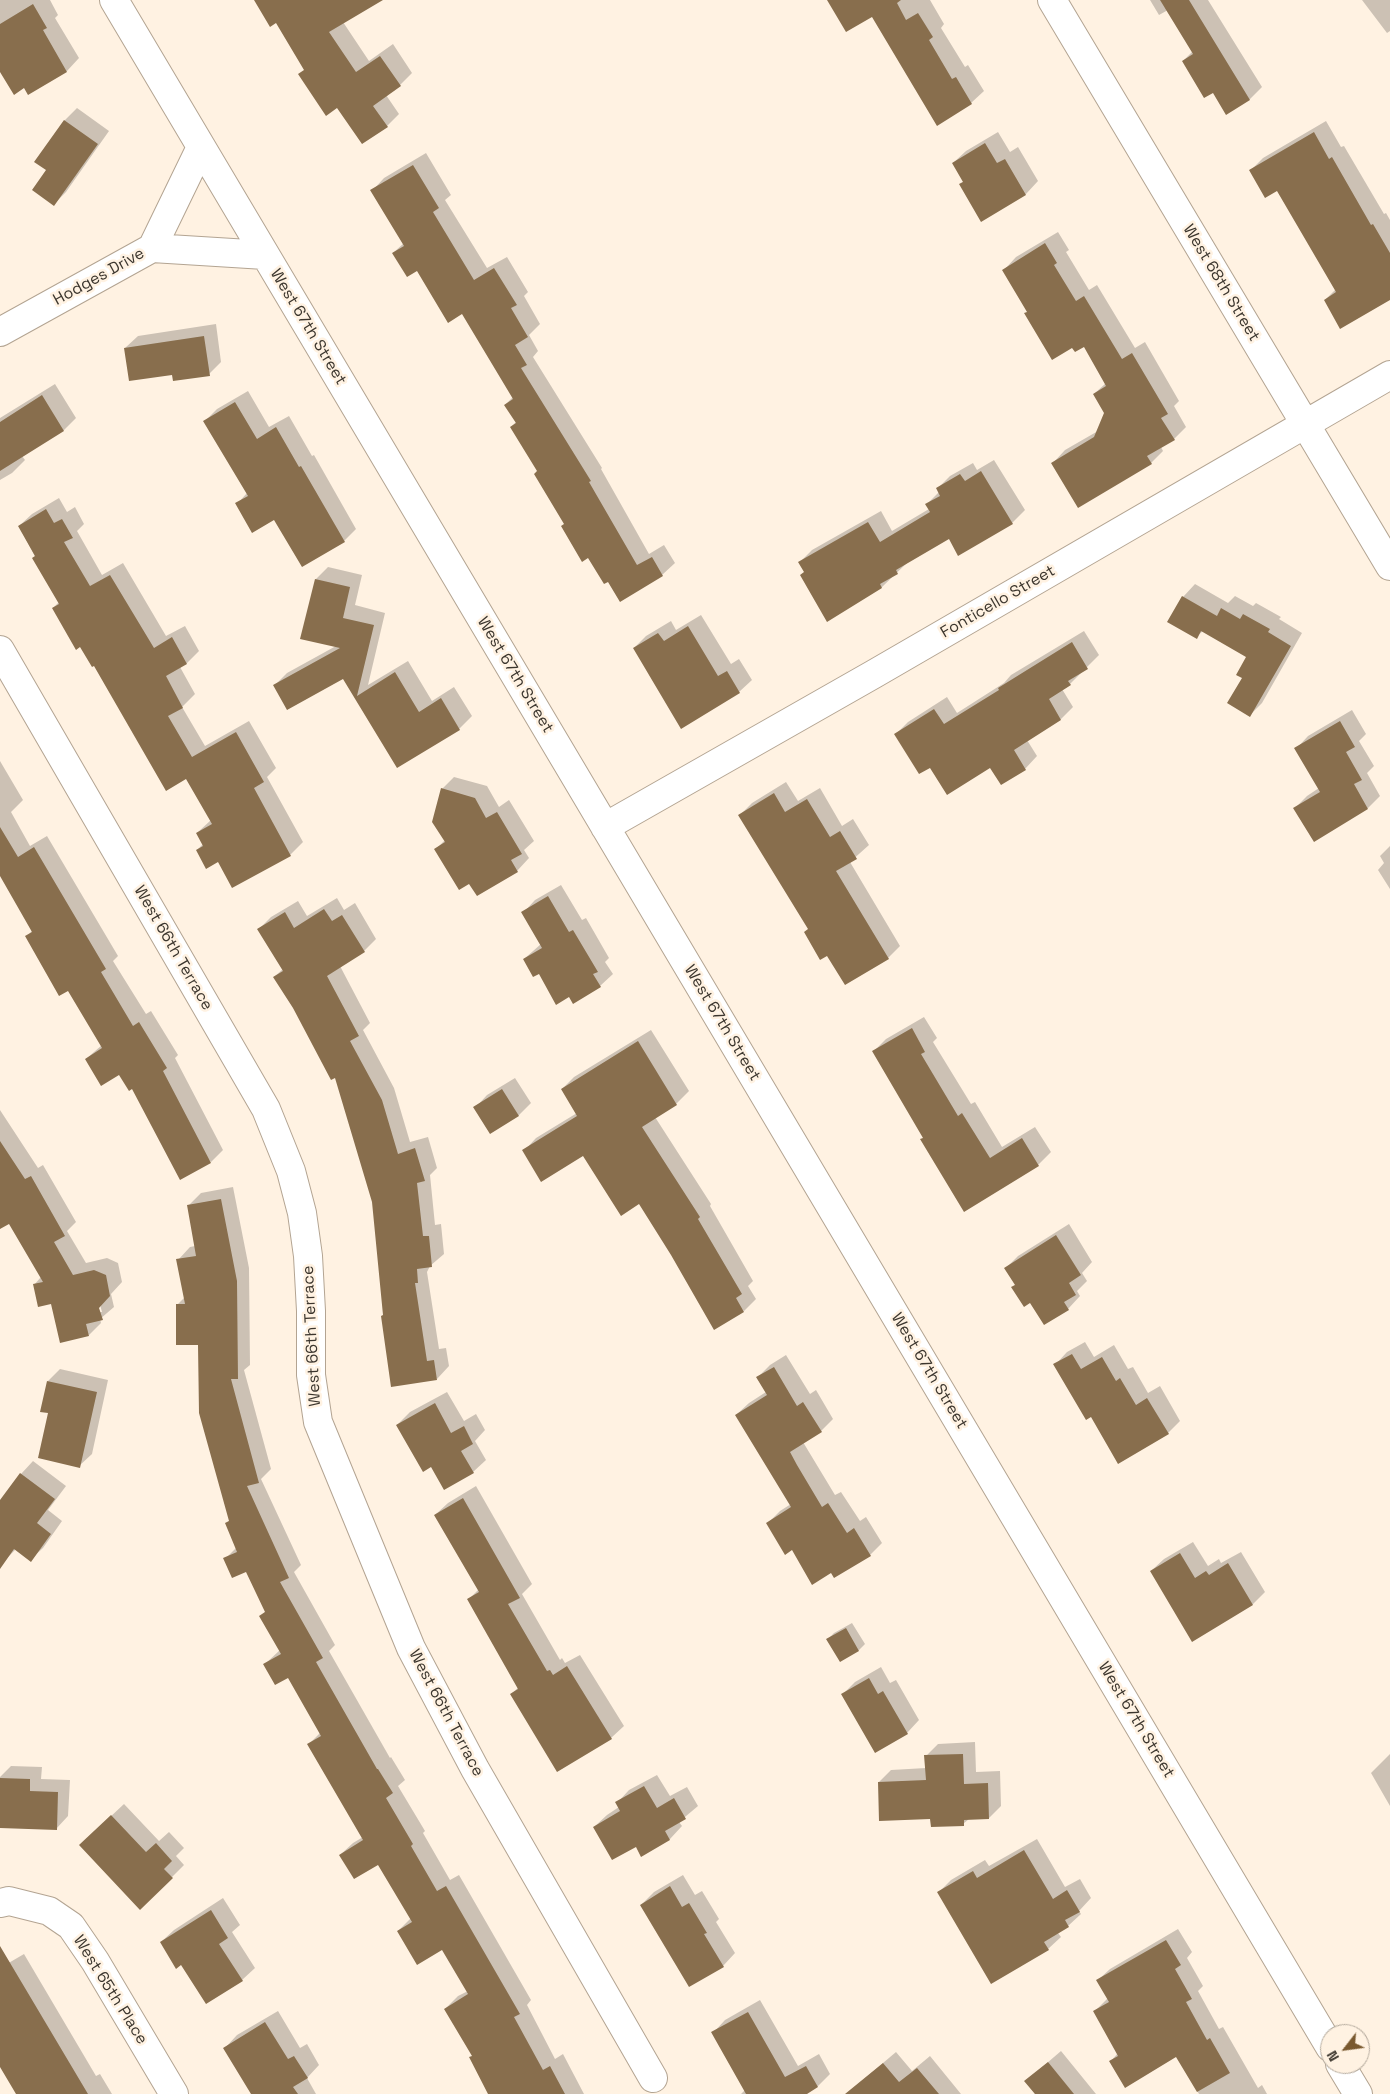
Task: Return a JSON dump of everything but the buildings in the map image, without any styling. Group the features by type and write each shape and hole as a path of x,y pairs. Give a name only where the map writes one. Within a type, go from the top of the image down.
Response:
{"street":[{"name":"West 67th Street","path":"114,0 1320,2029"},
{"name":"West 68th Street","path":"1052,0 1390,566"},
{"path":"152,248 201,147"},
{"name":"Hodges Drive","path":"0,332 152,248 265,256"},
{"name":"Fonticello Street","path":"605,827 899,660 1390,375"},
{"name":"West 66th Terrace","path":"0,650 266,1110 291,1171 302,1213 308,1256 311,1311 311,1375 318,1422 411,1648 475,1769 653,2078"},
{"name":"West 65th Place","path":"0,1903 9,1901 48,1911 71,1926 95,1961 174,2094"},
{"path":"1346,2074 1358,2094"}]}
